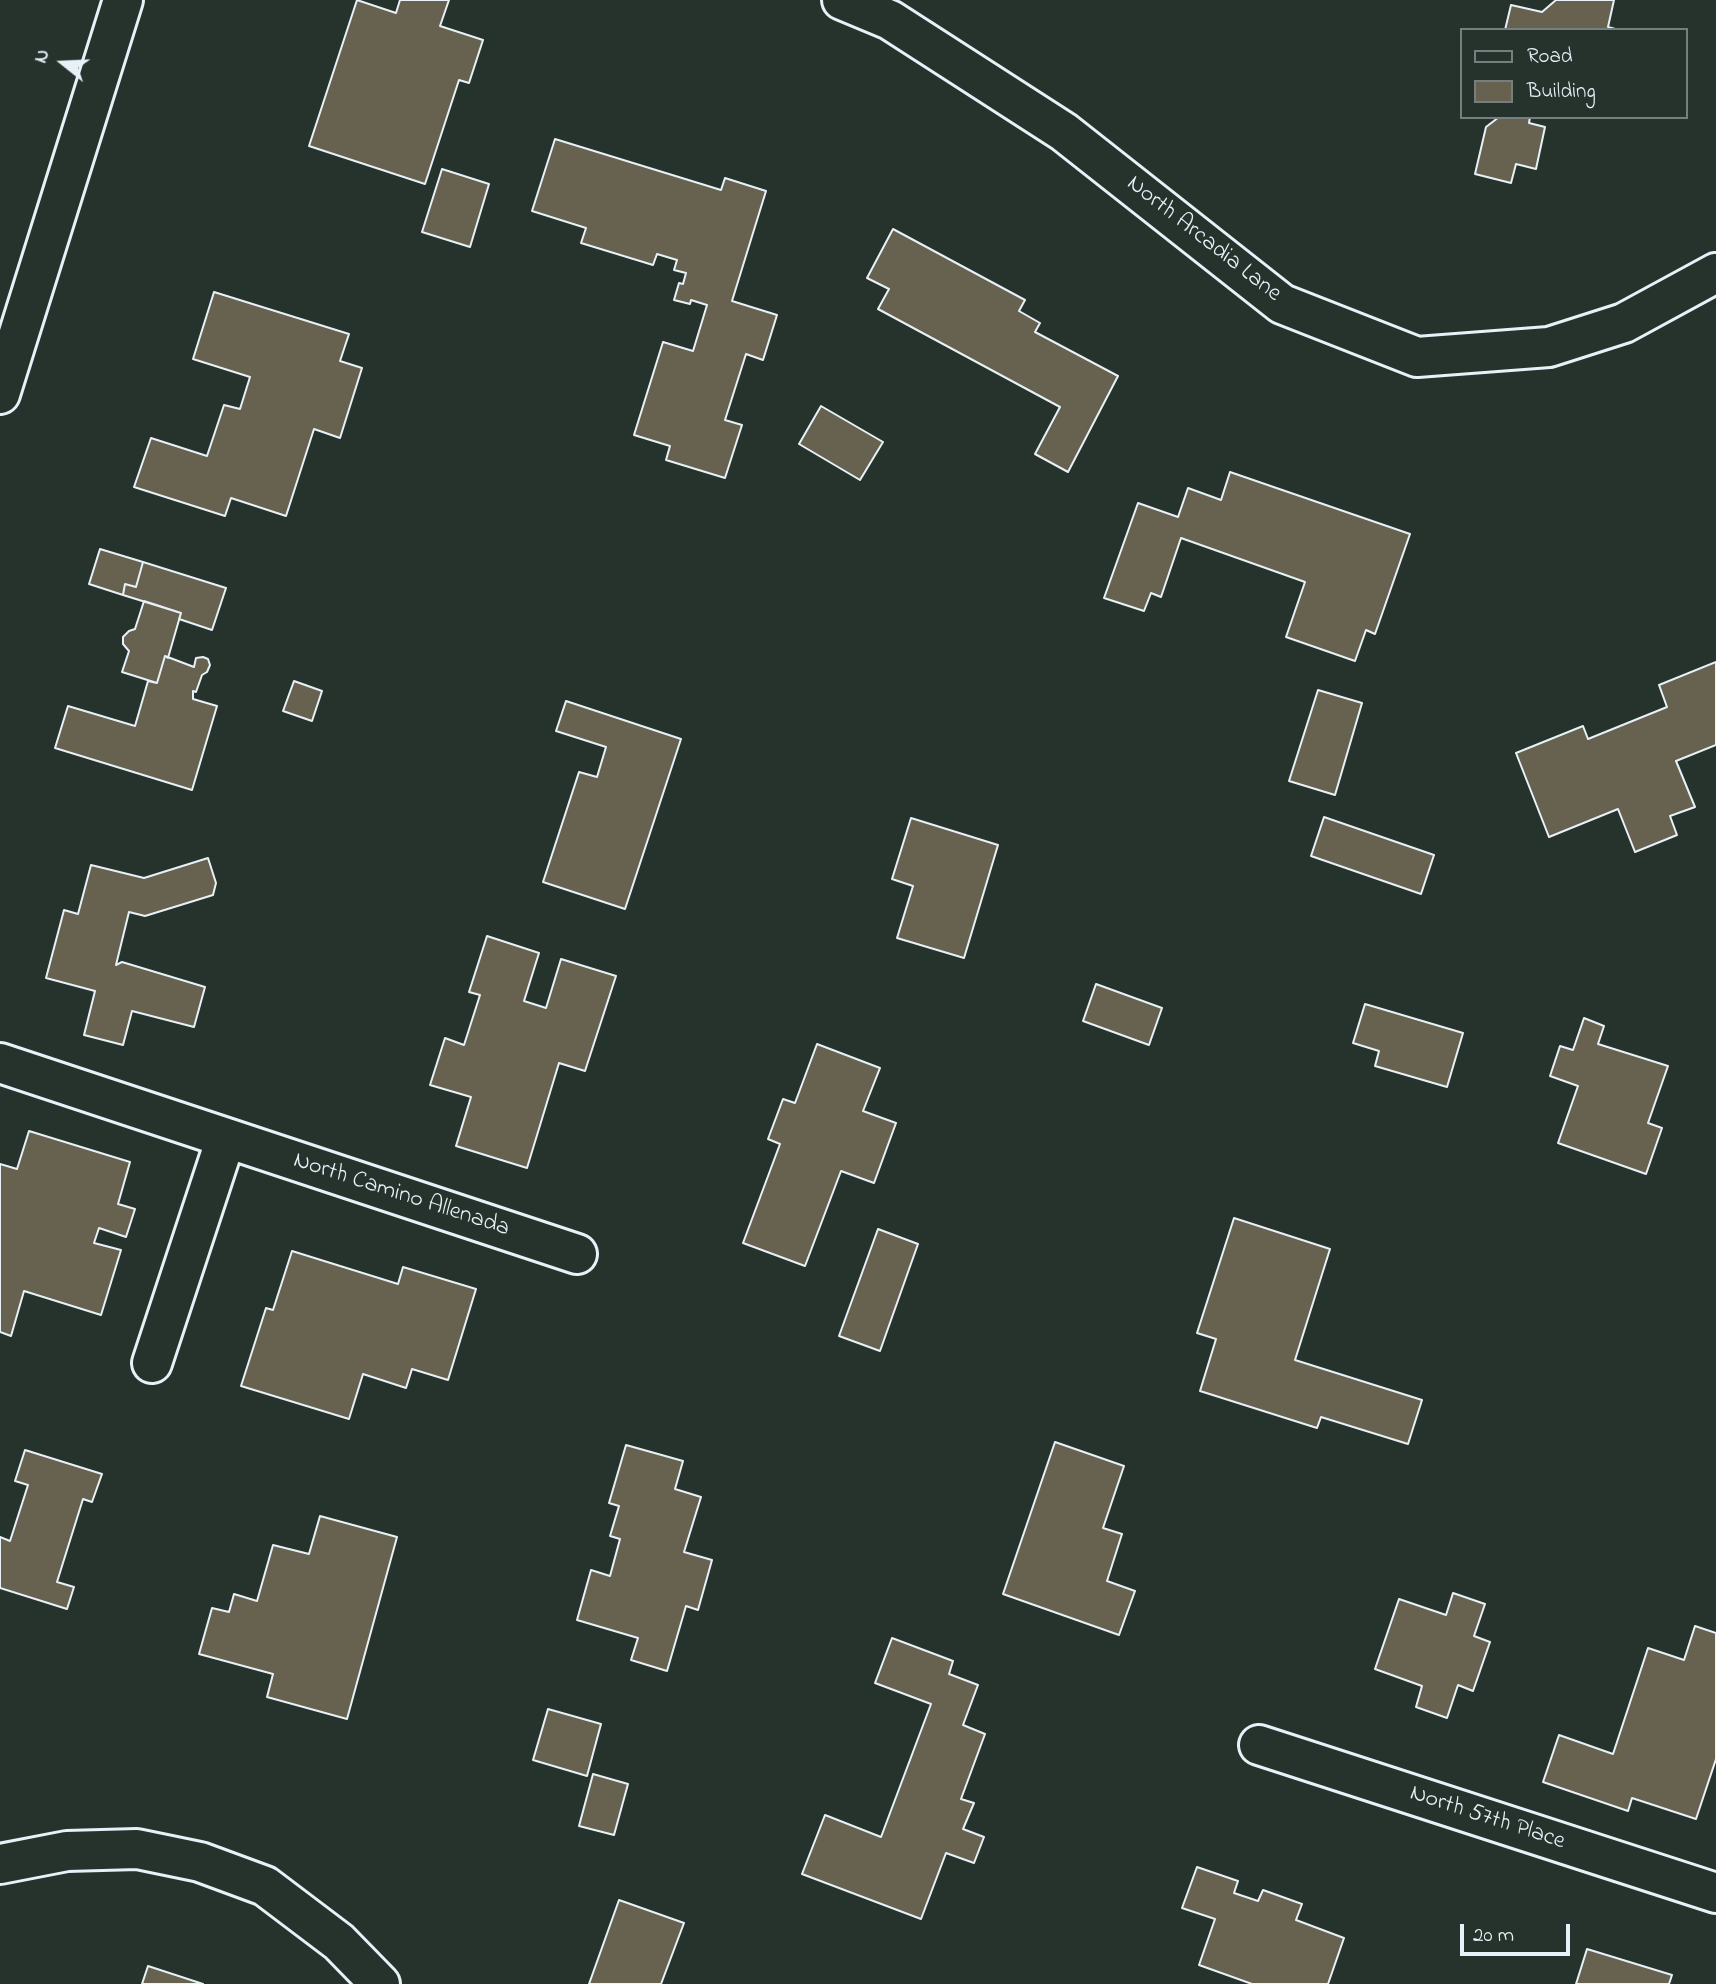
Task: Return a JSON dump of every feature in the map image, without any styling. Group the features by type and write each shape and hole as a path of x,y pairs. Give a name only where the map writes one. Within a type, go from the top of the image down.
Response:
{"street":[{"path":"0,394 123,0"},
{"name":"North Arcadia Lane","path":"842,0 890,20 1064,132 1282,304 1417,357 1549,347 1624,323 1716,273"},
{"name":"North Camino Allenada","path":"0,1063 577,1254"},
{"path":"152,1363 226,1138"},
{"name":"North 57th Place","path":"1259,1745 1716,1894"},
{"path":"0,1864 67,1850 137,1849 200,1862 265,1886 339,1942 380,1984"}],"building":[{"path":"357,0 396,13 400,0 449,0 440,26 483,40 469,83 459,80 425,184 309,146"},
{"path":"1556,0 1614,0 1608,27 1612,28 1505,28 1511,5 1542,12"},
{"path":"1496,119 1530,119 1529,123 1545,127 1536,169 1516,164 1511,183 1475,174 1486,127"},
{"path":"555,139 721,190 725,178 766,191 732,301 777,315 763,360 746,354 725,420 742,425 725,478 666,460 670,446 634,435 663,342 693,351 707,305 691,300 690,304 674,300 679,283 683,284 686,273 674,270 677,260 657,254 653,265 581,243 586,228 532,211"},
{"path":"442,169 489,184 470,247 422,232"},
{"path":"893,229 1025,300 1019,311 1040,323 1035,332 1118,376 1068,472 1035,454 1060,407 878,309 889,289 867,278"},
{"path":"214,292 349,334 340,361 362,368 340,438 314,429 286,516 231,498 225,516 134,487 151,438 207,456 224,405 240,409 250,377 193,359"},
{"path":"821,406 883,442 860,480 799,444"},
{"path":"1230,472 1410,534 1375,634 1366,630 1355,661 1286,637 1305,582 1181,538 1161,597 1151,593 1144,611 1104,598 1138,503 1178,517 1188,488 1221,500"},
{"path":"100,549 143,562 136,587 125,584 123,595 89,584"},
{"path":"143,562 226,588 212,630 179,619 181,613 123,595 125,584 136,587"},
{"path":"144,601 181,613 168,658 165,656 157,683 122,672 129,651 123,644 123,637 135,629"},
{"path":"165,656 194,667 196,658 203,657 208,659 210,665 202,675 196,692 193,691 193,699 217,706 192,790 55,748 68,706 135,726 148,681 157,683"},
{"path":"1716,662 1716,745 1676,761 1695,807 1670,816 1677,835 1635,852 1618,809 1549,837 1516,753 1583,726 1588,739 1667,707 1659,685"},
{"path":"294,681 322,691 312,721 283,711"},
{"path":"1318,690 1362,703 1335,795 1289,781"},
{"path":"566,701 681,739 625,909 543,882 579,772 597,777 606,747 556,731"},
{"path":"1324,817 1434,855 1421,894 1311,856"},
{"path":"911,818 998,845 964,958 897,938 913,886 892,879"},
{"path":"208,858 216,883 213,895 145,916 129,912 116,965 122,962 205,987 194,1027 132,1011 123,1045 84,1035 95,991 46,978 64,910 78,914 91,865 144,878"},
{"path":"487,936 539,953 524,1001 546,1008 561,959 616,976 585,1071 559,1063 527,1168 456,1146 471,1097 430,1085 445,1038 464,1045 480,995 469,992"},
{"path":"1096,984 1162,1008 1149,1045 1083,1021"},
{"path":"1365,1004 1463,1033 1447,1087 1375,1066 1379,1051 1353,1043"},
{"path":"1584,1018 1604,1026 1598,1044 1668,1066 1648,1123 1662,1128 1646,1174 1558,1143 1578,1086 1550,1076 1560,1046 1573,1050"},
{"path":"817,1044 880,1068 863,1111 896,1123 874,1183 841,1171 805,1266 743,1243 780,1144 768,1139 783,1099 795,1103"},
{"path":"29,1131 130,1162 118,1204 135,1209 126,1237 99,1228 94,1243 121,1250 101,1315 24,1291 11,1336 0,1332 0,1164 17,1169"},
{"path":"1234,1218 1330,1249 1295,1360 1422,1400 1408,1444 1321,1417 1317,1428 1200,1391 1216,1339 1197,1333"},
{"path":"878,1229 918,1244 880,1351 839,1336"},
{"path":"292,1251 398,1284 403,1267 476,1289 448,1380 412,1369 406,1388 363,1374 349,1419 241,1386 266,1308 273,1310"},
{"path":"1055,1442 1124,1466 1103,1528 1122,1534 1107,1581 1135,1591 1119,1635 1003,1594"},
{"path":"626,1445 683,1461 675,1489 701,1497 684,1552 712,1560 698,1610 686,1606 667,1671 631,1660 638,1638 577,1620 591,1570 610,1576 620,1539 610,1536 619,1506 609,1503"},
{"path":"25,1450 102,1474 92,1502 83,1499 57,1582 74,1587 67,1609 0,1588 0,1537 10,1541 28,1485 15,1481"},
{"path":"320,1516 397,1537 347,1719 267,1697 273,1674 199,1654 212,1608 229,1612 234,1594 257,1601 273,1545 309,1554"},
{"path":"1453,1593 1485,1604 1474,1636 1490,1642 1473,1691 1458,1685 1447,1718 1416,1707 1422,1686 1375,1669 1399,1599 1446,1615"},
{"path":"1695,1626 1716,1633 1716,1759 1696,1819 1632,1798 1628,1811 1543,1782 1559,1735 1613,1754 1648,1648 1684,1660"},
{"path":"892,1638 953,1661 949,1674 978,1685 963,1725 985,1734 961,1799 974,1803 963,1829 984,1837 974,1863 946,1853 921,1919 802,1874 825,1815 881,1837 931,1704 875,1683"},
{"path":"548,1709 601,1724 587,1776 533,1760"},
{"path":"593,1774 628,1784 614,1835 579,1826"},
{"path":"1197,1867 1238,1881 1234,1893 1258,1901 1263,1890 1302,1904 1296,1920 1344,1938 1328,1984 1252,1984 1199,1965 1215,1919 1182,1908"},
{"path":"619,1900 684,1923 661,1984 589,1984"},
{"path":"1587,1949 1672,1975 1669,1984 1576,1984"},
{"path":"148,1966 203,1984 142,1984"}]}
